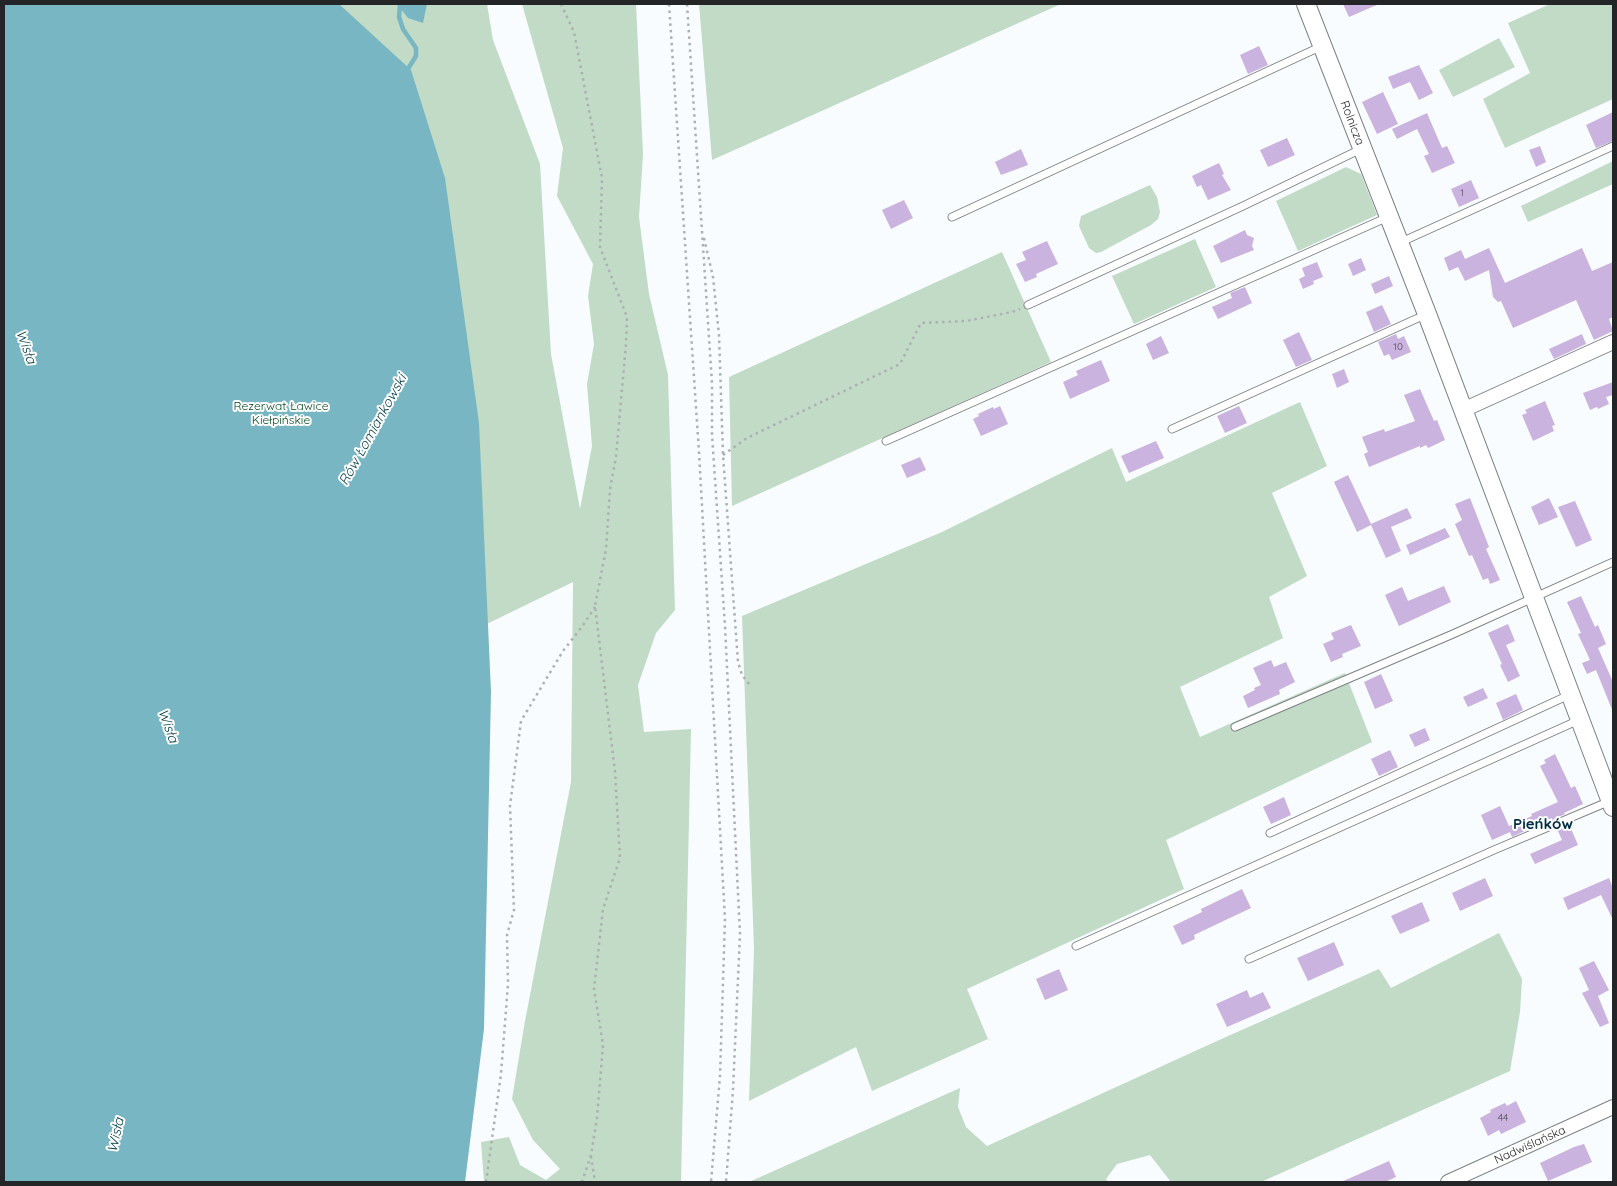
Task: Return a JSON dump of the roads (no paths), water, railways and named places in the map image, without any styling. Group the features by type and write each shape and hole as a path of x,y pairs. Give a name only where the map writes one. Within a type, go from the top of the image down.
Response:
{"street":[{"name":"Rolnicza","path":"1306,4 1427,314 1612,804"},
{"path":"1463,410 1613,342"},
{"name":"Nadwiślańska","path":"1448,1182 1613,1107"}],"lane":[{"path":"952,217 1322,46"},
{"path":"1398,243 1613,146"},
{"path":"1028,305 1244,206 1362,148"},
{"path":"886,440 1388,217"},
{"path":"1172,429 1427,314"},
{"path":"1235,727 1453,634 1613,562"},
{"path":"1270,833 1570,695"},
{"path":"1076,946 1580,720"},
{"path":"1249,959 1494,850 1612,804"}],"water":[{"name":"Rezerwat Ławice Kiełpińskie","path":"4,4 339,4 411,70 445,178 479,423 491,692 484,1029 465,1182 4,1182"},
{"path":"397,4 427,4 423,23 408,18"}],"waterway":[{"name":"Rów Łomiankowski","path":"400,4 399,17 403,29 416,48 416,56 406,72"}],"district":[{"name":"Pieńków","path":"1543,824"}],"water label":[{"name":"Wisła","path":"26,347"},
{"name":"Wisła","path":"168,726"},
{"name":"Wisła","path":"116,1135"}]}
